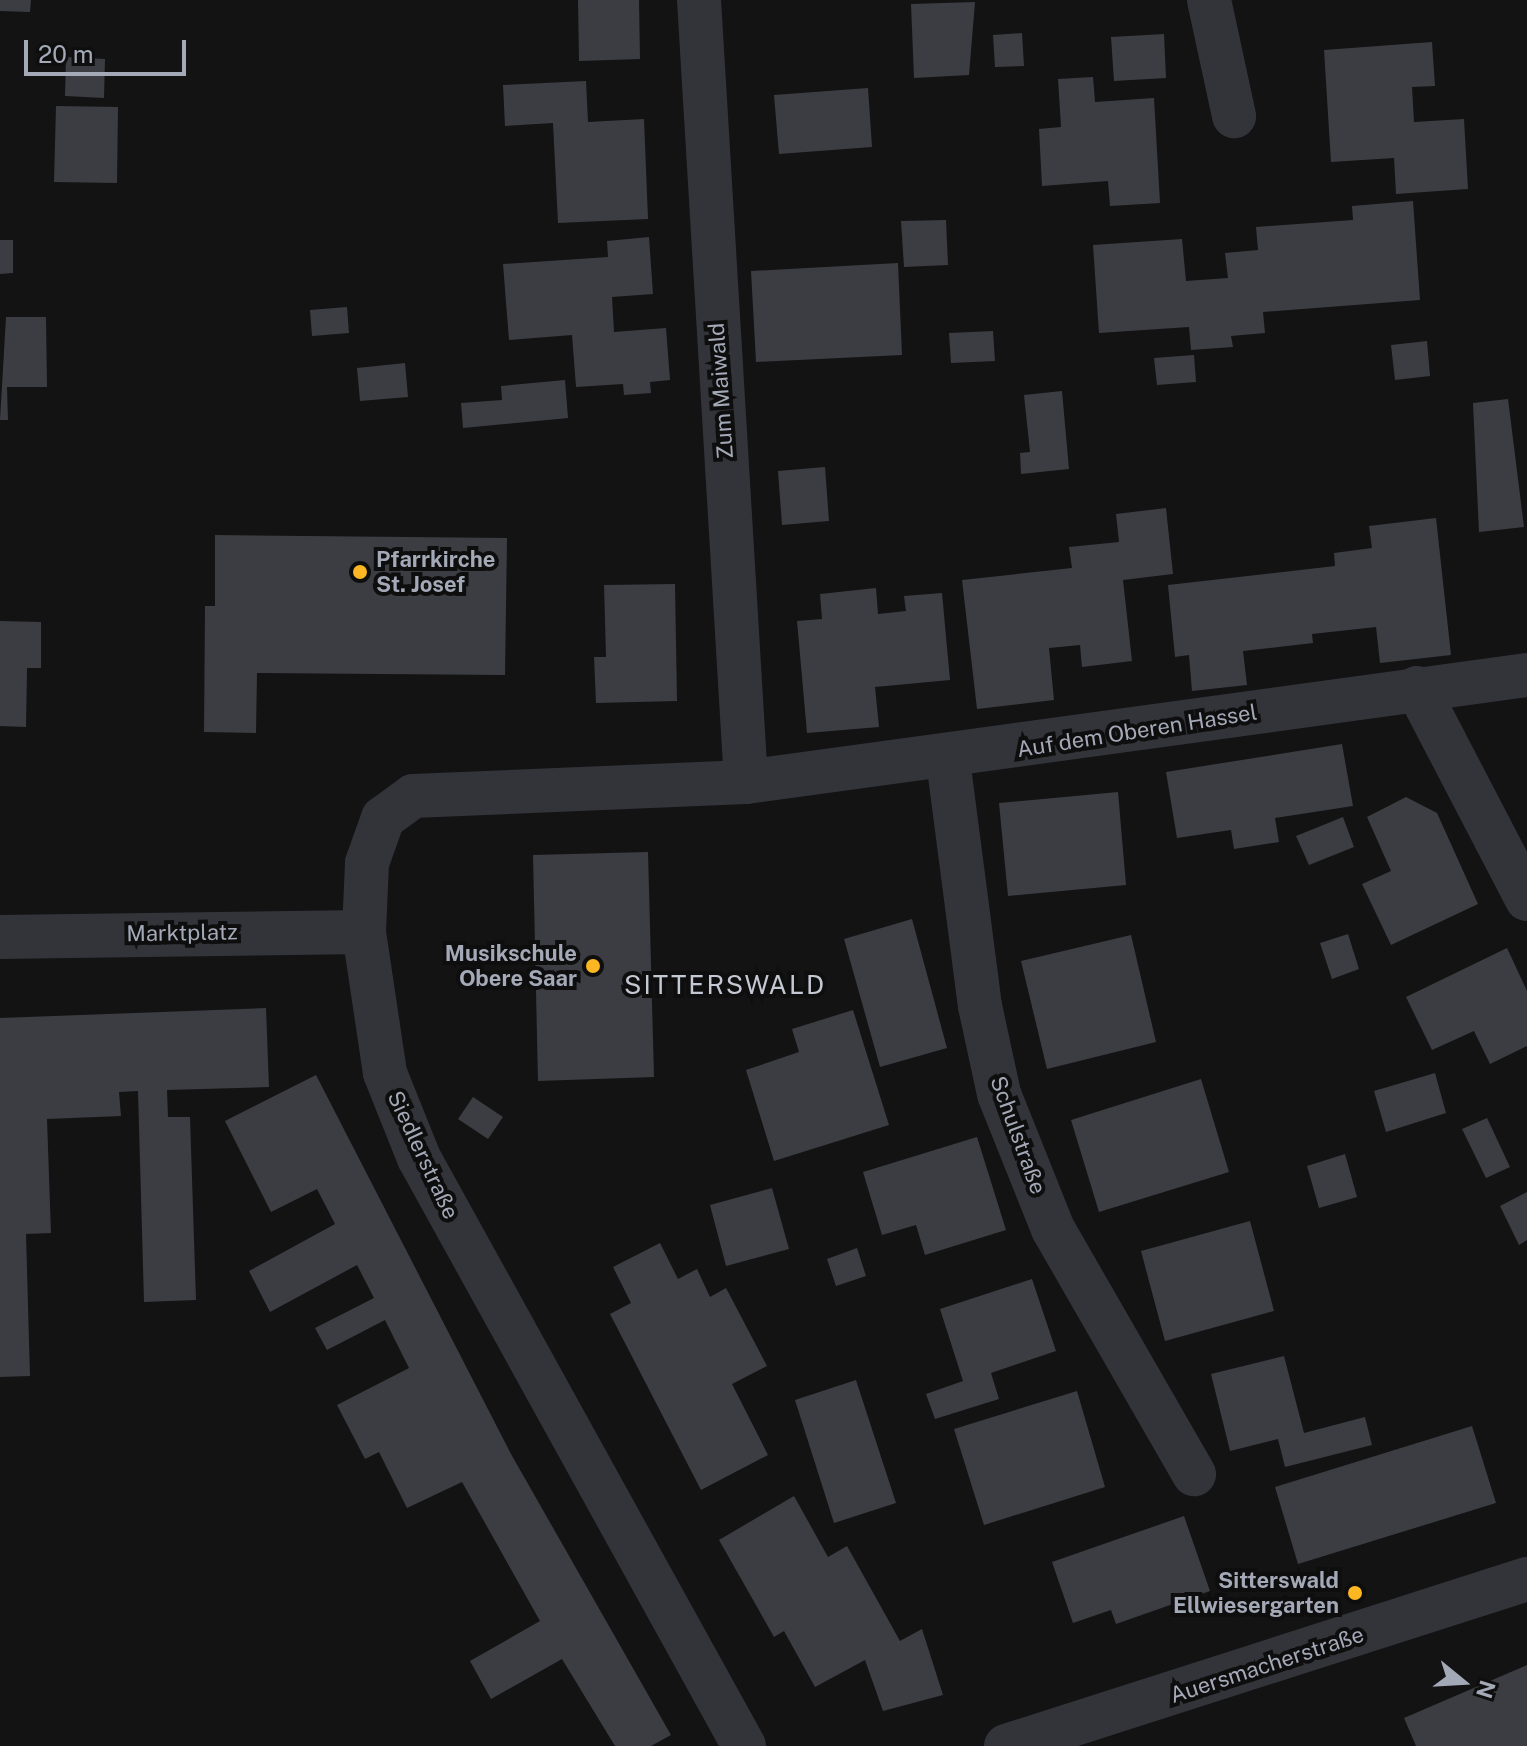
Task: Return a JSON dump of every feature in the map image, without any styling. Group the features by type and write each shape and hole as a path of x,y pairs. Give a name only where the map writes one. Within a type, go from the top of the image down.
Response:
{"street":[{"name":"Zum Maiwald","path":"699,0 746,782"},
{"path":"1209,0 1234,116"},
{"name":"Auf dem Oberen Hassel","path":"746,782 948,760 1417,688 1527,675"},
{"path":"1417,688 1527,899"},
{"name":"Schulstraße","path":"948,760 980,1006 999,1094 1053,1229 1194,1474"},
{"name":"Siedlerstraße","path":"744,1746 419,1158 385,1073 364,932 367,863 383,818 413,796 746,782"},
{"name":"Marktplatz","path":"0,937 364,932"},
{"name":"Auersmacherstraße","path":"1006,1746 1527,1579"}],"building":[{"path":"0,0 31,0 30,12 0,11"},
{"path":"578,0 639,0 640,59 579,61"},
{"path":"975,2 969,75 914,78 911,4"},
{"path":"1022,33 1024,66 995,67 993,35"},
{"path":"1164,34 1166,78 1114,81 1111,37"},
{"path":"1432,42 1435,86 1412,87 1414,122 1464,119 1468,189 1396,194 1394,158 1331,162 1324,50"},
{"path":"66,57 105,59 104,98 65,96"},
{"path":"1093,77 1095,102 1154,98 1160,203 1110,206 1108,181 1042,186 1039,129 1061,127 1058,79"},
{"path":"586,81 588,122 644,119 648,219 558,223 553,123 505,126 503,85"},
{"path":"868,88 872,147 779,154 774,95"},
{"path":"56,106 118,107 117,183 54,182"},
{"path":"1413,201 1420,300 1263,312 1265,333 1231,336 1233,347 1191,350 1189,327 1099,333 1093,245 1182,239 1186,281 1228,278 1225,253 1258,250 1256,227 1353,220 1352,206"},
{"path":"946,220 948,265 904,267 901,221"},
{"path":"649,237 653,294 612,297 614,332 666,328 670,380 650,382 651,393 624,395 623,384 576,387 572,335 509,340 503,264 608,257 607,241"},
{"path":"0,240 13,240 13,273 0,274"},
{"path":"898,263 902,355 756,362 751,271"},
{"path":"347,307 349,333 312,336 310,310"},
{"path":"6,317 46,317 47,387 7,387 8,420 0,420"},
{"path":"993,331 995,361 951,363 949,333"},
{"path":"1427,341 1430,376 1395,380 1391,345"},
{"path":"1194,355 1196,382 1157,385 1154,358"},
{"path":"405,363 408,397 360,401 357,368"},
{"path":"565,380 568,418 463,428 461,403 502,400 501,386"},
{"path":"1062,391 1069,469 1021,474 1020,453 1030,452 1024,395"},
{"path":"1508,399 1524,527 1479,532 1473,403"},
{"path":"825,467 829,521 782,525 778,471"},
{"path":"1166,508 1173,574 1123,580 1132,661 1082,667 1080,645 1049,648 1054,700 977,709 962,580 1072,568 1069,547 1119,542 1116,514"},
{"path":"1436,518 1451,655 1380,663 1376,627 1312,634 1313,643 1243,651 1247,685 1192,691 1189,655 1175,657 1168,585 1335,566 1334,553 1372,548 1369,526"},
{"name":"Pfarrkirche St. Josef","path":"215,535 507,538 505,675 257,673 256,733 204,732 205,606 215,606"},
{"path":"675,584 677,701 596,703 594,657 606,657 604,585"},
{"path":"876,588 878,614 906,611 904,596 942,593 950,680 875,687 879,727 807,733 797,621 822,619 820,594"},
{"path":"0,621 41,622 41,668 27,668 26,727 0,726"},
{"path":"1342,744 1353,806 1275,818 1279,842 1234,849 1231,830 1177,838 1166,772"},
{"path":"1118,792 1126,885 1008,896 999,803"},
{"path":"1406,797 1437,813 1478,904 1391,945 1362,884 1391,871 1367,817"},
{"path":"1343,817 1354,847 1309,865 1296,836"},
{"name":"Musikschule Obere Saar","path":"648,852 654,1077 538,1081 533,855"},
{"path":"912,919 947,1048 880,1067 844,939"},
{"path":"1348,934 1359,969 1332,979 1320,943"},
{"path":"1131,935 1156,1042 1047,1069 1021,961"},
{"path":"1507,948 1527,991 1527,1046 1490,1064 1474,1031 1432,1050 1406,997"},
{"path":"266,1008 269,1087 167,1090 168,1117 190,1117 196,1300 144,1302 138,1091 119,1092 121,1116 47,1119 51,1233 26,1234 30,1376 0,1377 0,1018"},
{"path":"853,1010 889,1125 774,1161 746,1070 799,1052 792,1029"},
{"path":"1435,1073 1446,1113 1386,1132 1374,1091"},
{"path":"316,1075 511,1454 671,1735 651,1746 615,1746 562,1659 491,1699 470,1661 540,1621 462,1482 407,1508 379,1452 365,1459 337,1405 409,1368 385,1320 327,1350 315,1328 374,1298 357,1265 270,1312 249,1271 335,1224 317,1189 271,1212 225,1121"},
{"path":"1201,1079 1229,1172 1099,1212 1071,1120"},
{"path":"473,1097 503,1117 488,1139 458,1119"},
{"path":"1487,1118 1510,1167 1486,1178 1462,1129"},
{"path":"977,1137 1006,1230 925,1255 916,1225 882,1235 863,1172"},
{"path":"1345,1154 1357,1197 1319,1208 1307,1166"},
{"path":"772,1188 789,1249 726,1266 710,1205"},
{"path":"1527,1192 1527,1240 1519,1245 1500,1206"},
{"path":"1250,1221 1274,1311 1165,1341 1141,1251"},
{"path":"660,1243 678,1279 697,1269 710,1297 726,1288 767,1366 732,1384 768,1455 701,1490 610,1314 631,1303 613,1267"},
{"path":"857,1248 866,1276 836,1286 827,1259"},
{"path":"1032,1279 1056,1351 991,1373 999,1399 935,1419 926,1394 963,1381 940,1309"},
{"path":"1284,1356 1304,1433 1365,1417 1372,1445 1285,1467 1278,1439 1230,1451 1211,1374"},
{"path":"856,1380 896,1503 834,1523 795,1400"},
{"path":"1077,1391 1105,1487 984,1525 954,1429"},
{"path":"1472,1426 1496,1503 1298,1564 1275,1487"},
{"path":"794,1496 828,1557 847,1546 900,1641 922,1629 943,1695 883,1711 865,1660 815,1687 784,1631 774,1637 719,1540"},
{"path":"1184,1516 1210,1591 1116,1624 1111,1610 1073,1623 1052,1562"},
{"path":"1527,1665 1527,1746 1416,1746 1404,1718"}],"place":[{"name":"Pfarrkirche St. Josef","path":"360,572"},
{"name":"Musikschule Obere Saar","path":"593,966"},
{"name":"Sitterswald Ellwiesergarten","path":"1355,1593"}],"district":[{"name":"SITTERSWALD","path":"725,985"}]}
